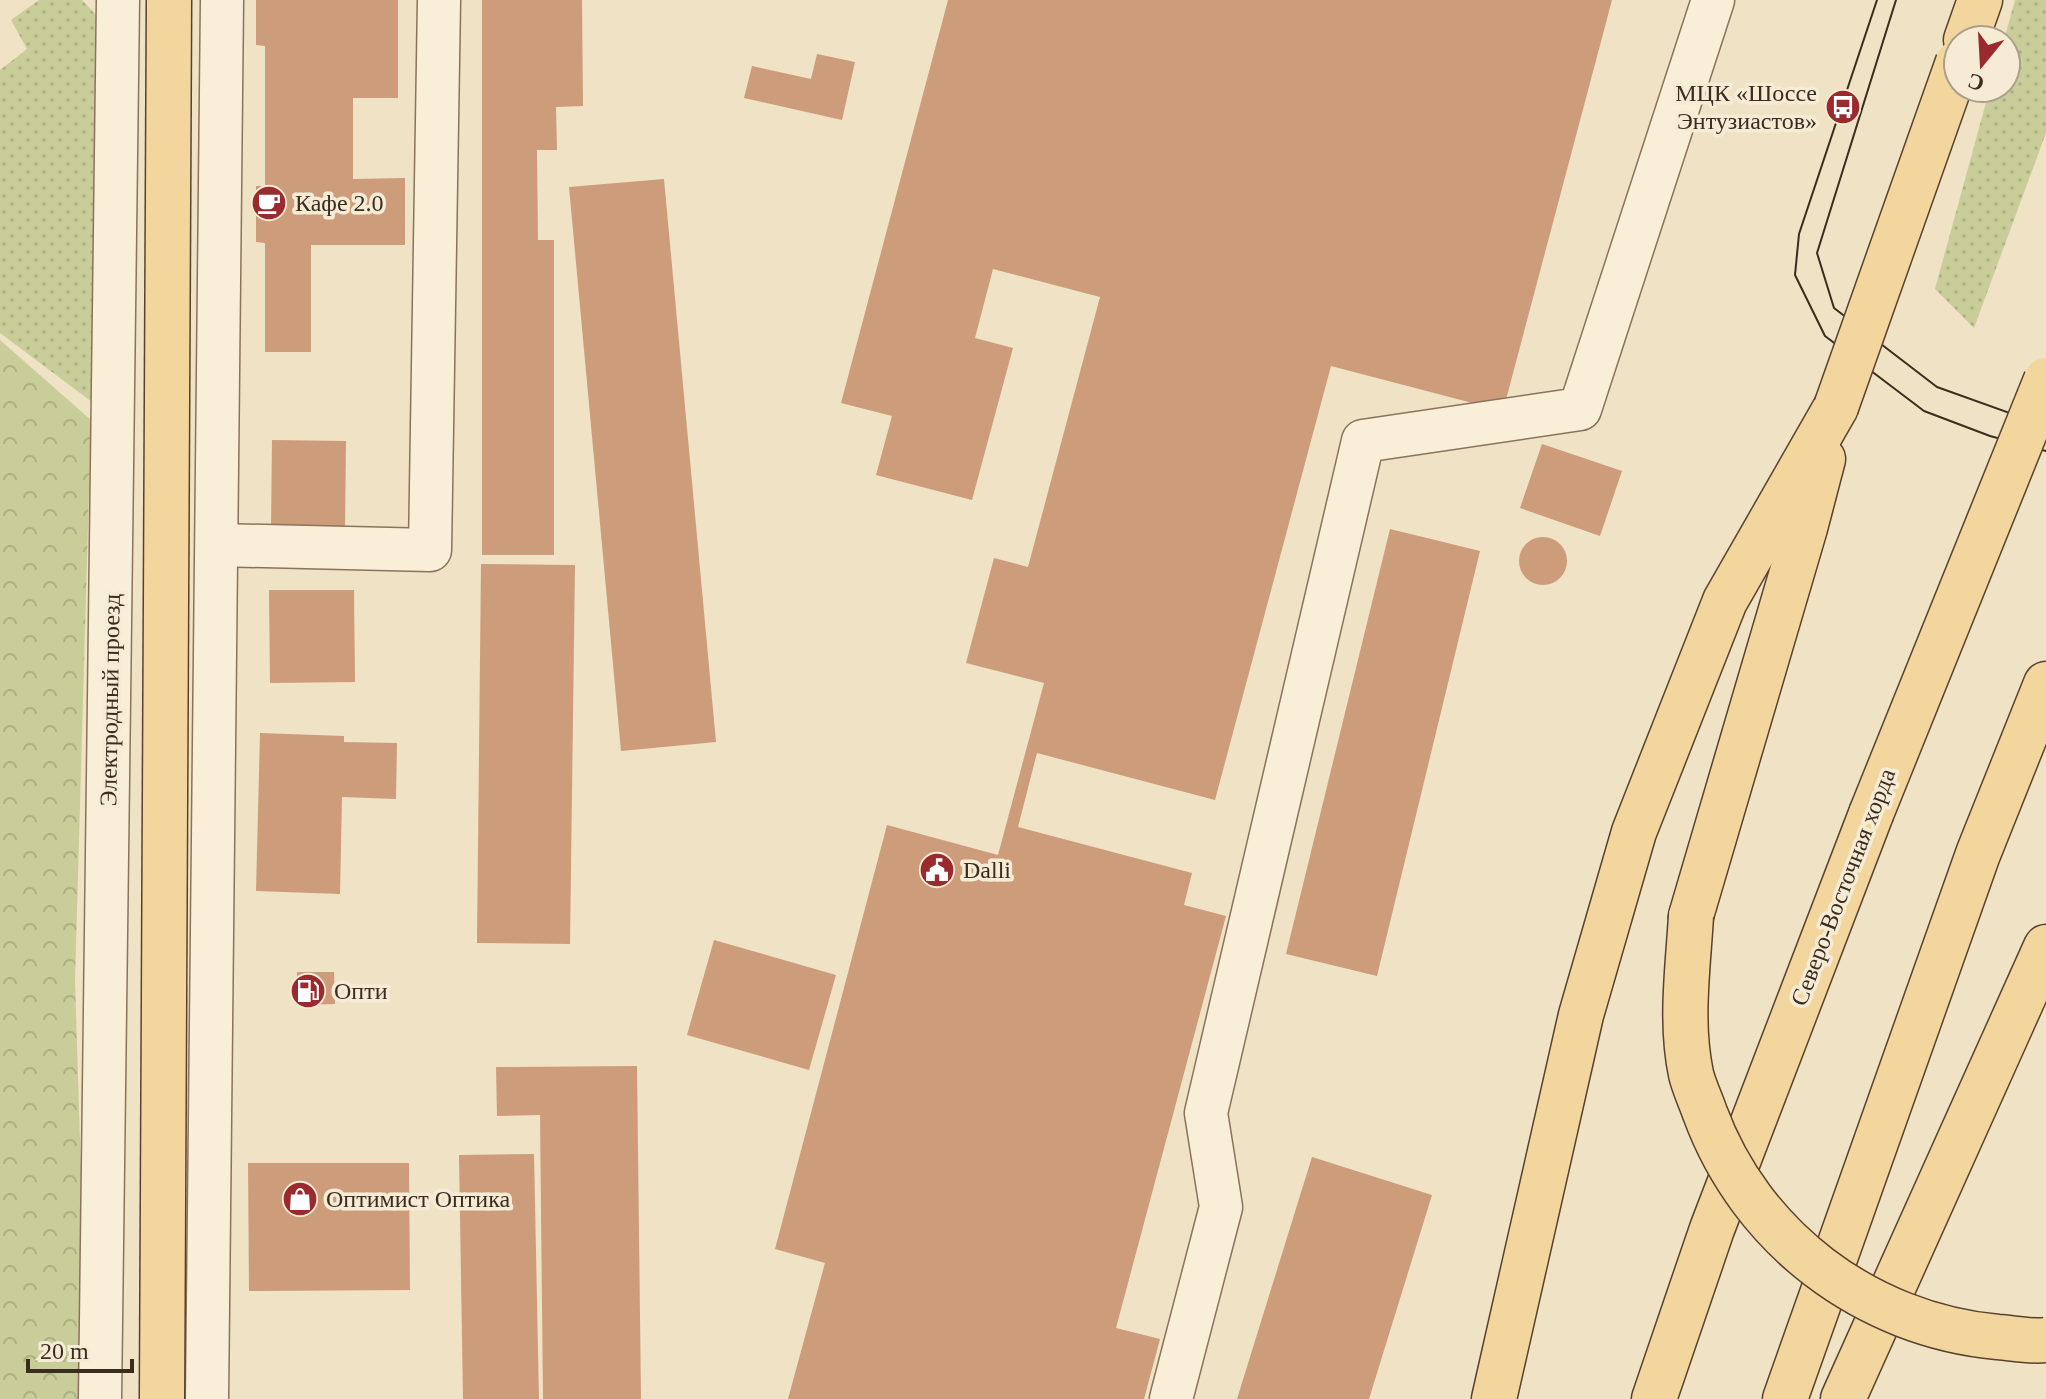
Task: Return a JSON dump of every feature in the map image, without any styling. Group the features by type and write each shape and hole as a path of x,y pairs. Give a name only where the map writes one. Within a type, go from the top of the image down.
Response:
{"main road":[{"path":"162,1399 169,0"},
{"path":"1972,24 1980,0"},
{"path":"1943,104 1836,407 1805,528 1691,916 1685,1001 1691,1074 1718,1148 1762,1214 1819,1268 1886,1309 1961,1334 2046,1340"},
{"name":"Северо-Восточная хорда","path":"1654,1399 1712,1229 1871,814 2046,380"},
{"path":"1494,1399 1581,1015 1634,832 1725,601 1836,407"},
{"path":"1785,1399 1978,854 2046,684"},
{"path":"1843,1399 2046,947"}],"street":[{"path":"207,1399 222,0"},
{"path":"217,545 430,550 439,0"},
{"path":"1171,1399 1221,1207 1206,1113 1363,441 1580,409 1713,0"},
{"name":"Электродный проезд","path":"100,1399 112,592 114,7"},
{"path":"112,592 122,617 139,631 165,636 187,629 204,616 217,594"},
{"path":"101,1224 106,1203 116,1183 132,1173 153,1173 173,1178 192,1191 208,1217"}],"green space":[{"path":"39,0 82,0 97,16 105,46 100,408 0,333 0,70 27,49 11,20"},
{"path":"2015,0 2046,0 2046,133 1974,328 1935,289 1986,104 2022,104 2022,24 2008,24"},
{"path":"0,340 91,420 75,980 88,1399 0,1399"}],"building":[{"path":"256,0 398,0 398,98 353,98 353,179 405,178 405,245 311,245 311,352 265,352 265,243 256,242 256,186 265,186 265,46 256,45"},
{"path":"482,0 582,0 583,106 556,107 557,150 537,150 538,240 554,240 554,555 482,555"},
{"path":"948,0 1612,0 1503,411 1331,366 1215,800 1037,753 1018,827 1192,873 1184,905 1226,916 1116,1328 1160,1339 1144,1399 788,1399 825,1263 775,1249 887,825 998,855 1044,683 966,663 994,558 1028,567 1100,297 993,269 975,338 1013,348 972,500 876,475 892,416 841,403"},
{"path":"817,54 855,62 842,120 744,98 752,66 811,79"},
{"path":"664,179 716,742 621,751 569,187"},
{"path":"272,440 346,441 345,529 271,529"},
{"path":"1542,444 1622,471 1600,536 1520,508"},
{"path":"1390,529 1480,551 1377,976 1286,954"},
{"path":"1543,537 1560,544 1567,561 1560,578 1543,585 1526,578 1519,561 1526,544"},
{"path":"481,564 575,565 570,944 477,943"},
{"path":"269,590 354,590 355,682 270,683"},
{"path":"260,733 344,736 344,742 397,743 396,799 342,797 340,894 256,891"},
{"path":"714,940 836,975 809,1070 687,1035"},
{"path":"297,972 334,972 335,1004 297,1005"},
{"path":"637,1066 641,1399 543,1399 540,1115 497,1116 496,1067"},
{"path":"534,1154 539,1399 463,1399 459,1155"},
{"path":"1312,1157 1432,1195 1369,1399 1237,1399"},
{"path":"248,1163 409,1163 410,1290 249,1291"}],"tram line":[{"path":"1877,0 1799,234 1795,275 1825,336 1924,411 1990,436 2046,451"},
{"path":"1896,0 1817,253 1834,308 1937,387 2046,426"}],"place":[{"name":"МЦК «Шоссе Энтузиастов»","path":"1843,107"},
{"name":"Кафе 2.0","path":"269,203"},
{"name":"Dalli","path":"937,870"},
{"name":"Опти","path":"308,991"},
{"name":"Оптимист Оптика","path":"300,1199"}]}
